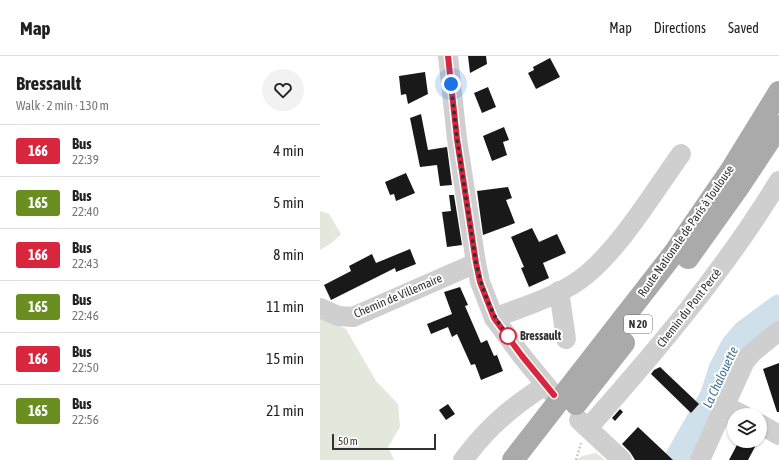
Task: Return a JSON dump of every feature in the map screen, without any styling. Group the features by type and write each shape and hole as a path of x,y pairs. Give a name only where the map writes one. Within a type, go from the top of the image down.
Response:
{"main road":[{"name":"Route Nationale de Paris à Toulouse","path":"513,460 674,253 731,170 779,92"},
{"name":"Route Nationale de Paris à Toulouse","path":"533,460 692,253 779,126"}],"street":[{"path":"448,56 457,139 480,282 494,318 549,391 505,413 482,436 463,460"},
{"path":"494,318 577,282 597,266 622,236 681,154"},
{"name":"Chemin du Pont Percé","path":"622,460 584,424 648,360 722,266 756,218 779,181"},
{"name":"Chemin de Villemaire","path":"320,308 338,316 353,317 476,263"},
{"path":"559,291 566,338"},
{"path":"700,460 745,362 753,352 779,331"},
{"path":"725,406 729,408"},
{"path":"767,428 779,435"}],"shaded area":[{"path":"320,211 329,214 341,234 333,242 320,250"},
{"path":"320,316 346,329 376,381 398,404 400,427 388,447 394,460 320,460"},
{"path":"596,453 605,460 576,460 582,456"}],"building":[{"path":"468,56 486,56 487,64 470,73"},
{"path":"550,58 560,77 536,89 528,73 534,70 533,67"},
{"path":"425,72 428,94 408,104 406,94 401,95 399,76"},
{"path":"488,87 496,107 482,113 474,93"},
{"path":"421,114 428,150 447,147 452,185 440,186 437,165 420,167 410,118"},
{"path":"504,127 509,140 503,142 507,155 492,161 483,136"},
{"path":"406,173 415,193 396,201 394,194 390,195 385,182"},
{"path":"508,187 512,198 506,200 515,223 483,235 477,191"},
{"path":"449,195 454,195 462,245 447,247 442,212 451,211"},
{"path":"532,228 539,242 557,234 566,253 543,263 549,278 529,287 521,268 524,267 511,237"},
{"path":"410,249 416,264 396,272 395,268 331,300 324,285 351,271 349,266 372,254 376,263"},
{"path":"460,287 468,305 465,306 481,343 487,340 494,356 497,355 503,371 481,380 475,364 471,365 457,334 452,337 448,327 431,334 427,324 452,314 444,292"},
{"path":"779,363 779,412 777,412 763,369"},
{"path":"660,367 699,404 691,413 651,374 654,370"},
{"path":"448,404 455,414 446,420 439,410"},
{"path":"620,409 623,412 615,421 612,418"},
{"path":"638,427 673,460 635,460 622,444"},
{"path":"735,448 754,448 748,460 729,460"}],"waterway":[{"name":"La Chalouette","path":"676,460 712,397 721,369 733,346 745,332 779,307"}],"bus line":[{"name":"166","path":"448,56 457,139 480,282 494,318 544,386 554,395"}],"place":[{"name":"Bressault","path":"508,336"}],"route":[{"path":"451,84 457,139 480,282 494,318 508,336"}]}
